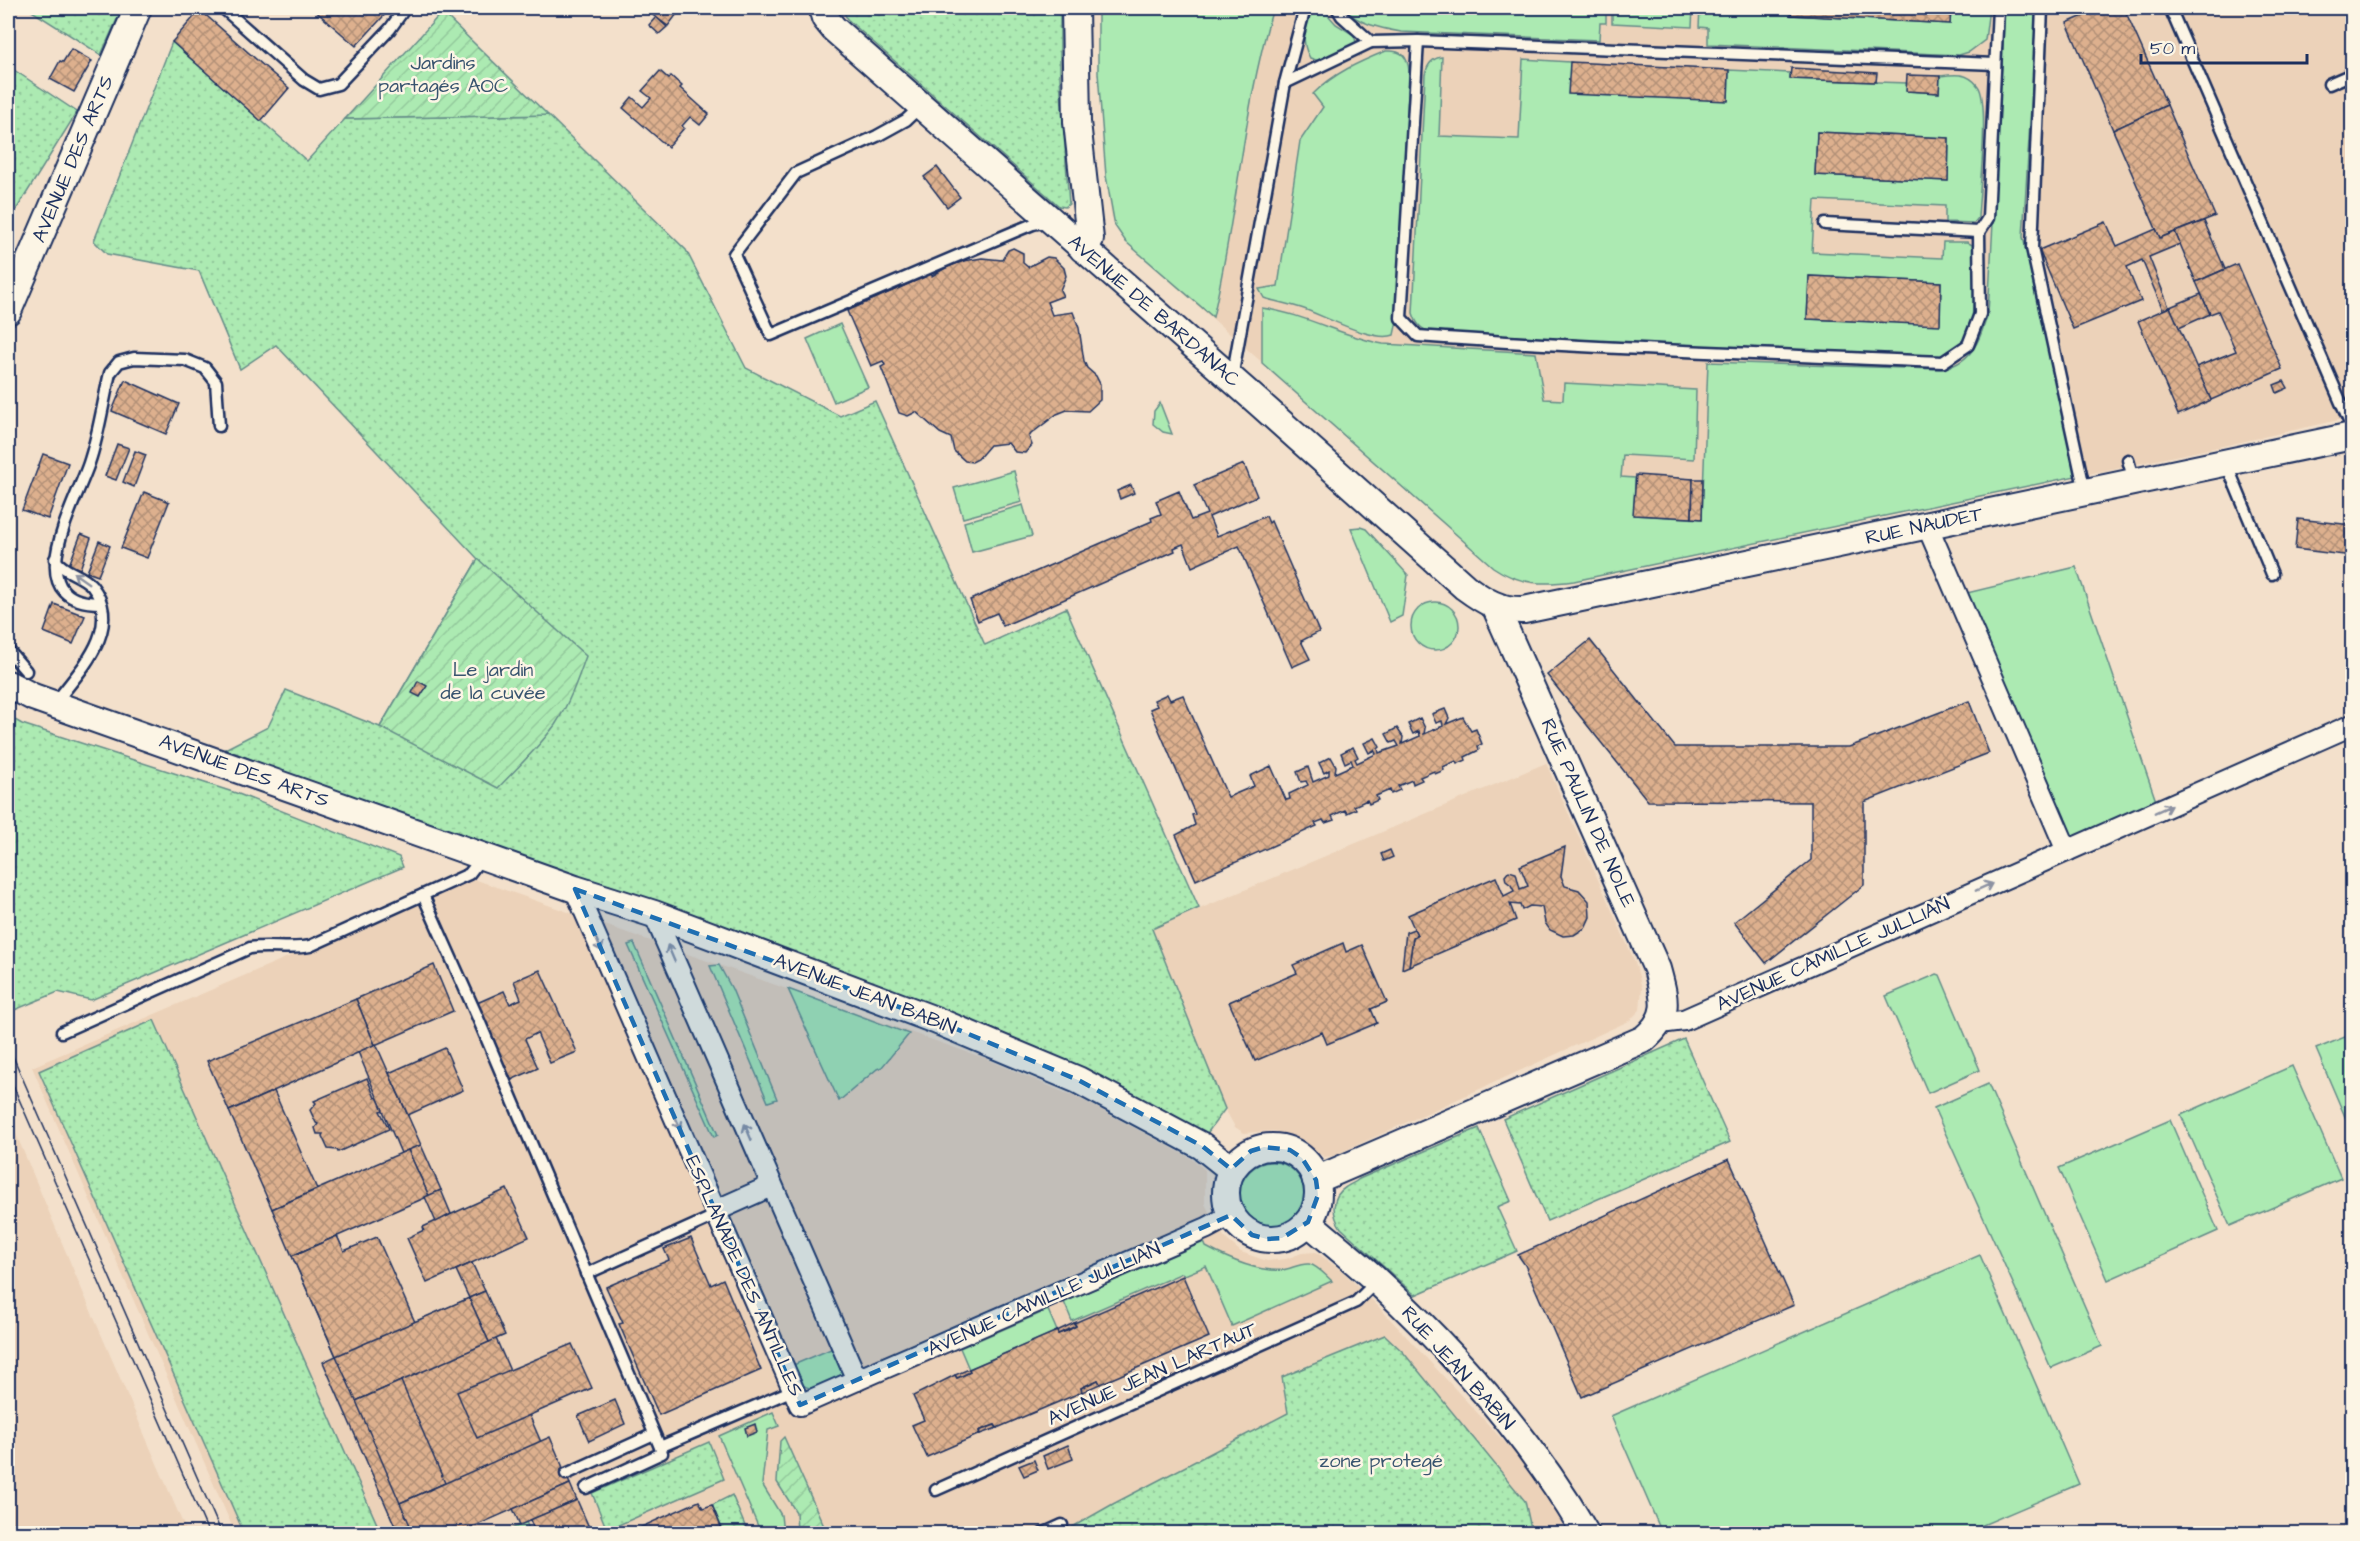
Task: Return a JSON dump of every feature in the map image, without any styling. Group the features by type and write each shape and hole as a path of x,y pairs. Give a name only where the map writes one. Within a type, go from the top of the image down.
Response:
{"street":[{"name":"AVENUE DES ARTS","path":"9,305 138,8"},
{"name":"AVENUE DE BARDANAC","path":"822,8 825,18 834,29 1465,587 1495,606"},
{"path":"1075,8 1077,122 1090,239 1083,249"},
{"name":"RUE NAUDET","path":"1495,606 1524,610 2085,492 2131,471 2226,462 2352,436"},
{"path":"1927,525 2067,851"},
{"name":"RUE PAULIN DE NOLE","path":"1495,606 1657,969 1665,1009 1660,1023"},
{"name":"AVENUE DES ARTS","path":"17,677 33,697 483,856"},
{"name":"AVENUE CAMILLE JULLIAN","path":"1316,1180 1644,1038 1660,1023 1684,1020 2352,725"},
{"name":"AVENUE JEAN BABIN","path":"483,856 654,914 935,1020 1078,1080 1202,1146 1232,1169"},
{"name":"ESPLANADE DES ANTILLES","path":"575,889 800,1405 857,1380"},
{"path":"654,914 857,1380"},
{"path":"1264,1147 1290,1150 1302,1158 1316,1180 1318,1195 1315,1209 1308,1222 1296,1232 1282,1238 1267,1239 1252,1235 1240,1227 1230,1215 1226,1200 1226,1184 1232,1169 1251,1151 1264,1147"},
{"path":"716,1213 771,1186"},
{"name":"AVENUE CAMILLE JULLIAN","path":"857,1380 1207,1228 1230,1215"},
{"name":"RUE JEAN BABIN","path":"1308,1222 1377,1281 1479,1386 1551,1478 1586,1533"}],"lane":[{"path":"223,8 304,80 319,89 338,84 390,29 405,8"},
{"path":"1232,379 1285,83 1305,8"},
{"path":"1337,8 1342,16 1371,42"},
{"path":"1418,41 1401,318 1418,336 1545,346 1943,362 1968,345 1980,314 1979,232 1988,218 1998,8"},
{"path":"2042,8 2032,249 2085,492"},
{"path":"2170,8 2352,428"},
{"path":"1285,83 1371,42 1418,41 1995,64"},
{"path":"2330,84 2352,74"},
{"path":"921,106 906,120 877,136 796,173 734,254 771,335 1033,224 1051,220"},
{"path":"1825,224 1979,232"},
{"path":"100,603 78,602 62,591 55,569 55,559 57,548 90,461 110,373 119,362 134,358 185,360 205,368 216,382 219,426"},
{"path":"2226,462 2272,574"},
{"path":"55,559 61,567 76,574 92,586 105,613 100,637 55,703"},
{"path":"8,650 17,677"},
{"path":"62,1032 250,948 268,945 297,949 310,946 469,874 483,856"},
{"path":"423,895 477,1016 662,1453 586,1488"},
{"path":"586,1274 716,1213"},
{"name":"AVENUE JEAN LARTAUT","path":"936,1490 1356,1302 1377,1281"},
{"path":"660,1447 793,1390"},
{"path":"566,1474 654,1434"},
{"path":"1042,1533 1062,1524"}],"highlighted area":[{"path":"575,889 935,1020 1078,1080 1202,1146 1231,1169 1251,1151 1264,1147 1290,1150 1302,1158 1316,1180 1318,1195 1308,1222 1282,1238 1267,1239 1252,1235 1231,1215 800,1405"}],"shaded area":[{"path":"1098,8 2352,8 2352,417 2228,445 1574,581 1533,584 1513,579 1493,567 1126,242 1115,226 1111,215 1106,176 1098,73"},
{"path":"1546,763 1635,962 1642,988 1640,1010 1629,1021 1333,1156 1324,1157 1305,1142 1285,1133 1273,1131 1244,1133 1235,1127 1225,1109 1152,929"},
{"path":"471,878 984,1058 1084,1101 1192,1159 1205,1170 1205,1204 1216,1226 1227,1240 1241,1252 1267,1261 1316,1252 1343,1272 1376,1304 1540,1480 1567,1533 235,1533 32,1067"},
{"path":"8,1115 79,1283 187,1533 8,1533"}],"green space":[{"path":"27,8 122,8 101,55"},
{"path":"932,8 1060,8 1060,78 1069,204 1065,207 1059,206 847,19 844,12 848,9 890,12"},
{"path":"1098,8 1273,8 1254,85 1213,317 1126,242 1115,226 1106,176 1098,73"},
{"path":"1317,8 1322,8 1336,24 1354,35 1356,42 1353,48 1319,61 1310,58 1305,46 1304,31 1308,18"},
{"path":"1343,8 1606,8 1606,23 1600,23 1599,40 1401,32 1363,22"},
{"path":"1612,8 1693,8 1692,27 1612,23"},
{"path":"1700,8 1792,8 1792,15 1950,24 1951,8 1989,8 1985,40 1969,52 1959,55 1708,44 1708,28 1699,27"},
{"path":"2005,8 2037,8 2023,237 2076,476 1574,581 1532,582 1512,577 1493,567 1262,363 1262,308 1293,315 1352,336 1383,344 1536,353 1544,399 1563,400 1564,383 1696,390 1694,459 1623,455 1621,477 1635,478 1634,515 1702,519 1708,362 1939,369 1959,362 1973,350 1988,313"},
{"name":"Jardins partagés AOC","path":"442,12 548,115 345,119"},
{"path":"172,42 307,161 345,119 548,115 686,250 746,368 840,416 875,401 985,645 1066,608 1199,908 1152,929 1225,1109 1205,1136 225,749 268,727 286,690 380,727 478,559 276,345 240,369 199,271 107,254 94,241"},
{"path":"1386,51 1403,55 1406,58 1409,72 1397,321 1394,335 1385,336 1361,332 1301,308 1264,298 1259,289 1278,286 1300,141 1323,107 1313,94 1338,74"},
{"path":"1442,57 1439,136 1519,139 1523,59 1570,62 1728,100 1729,70 1790,73 1790,79 1907,83 1907,91 1939,93 1940,76 1956,75 1970,78 1978,86 1981,95 1984,128 1978,218 1974,223 1945,222 1945,206 1815,200 1812,252 1942,258 1943,242 1967,242 1974,246 1976,252 1972,324 1967,337 1954,351 1935,358 1431,332 1424,329 1417,323 1413,313 1425,75 1430,63","holes":["1817,132 1949,138 1948,181 1815,175","1809,276 1941,282 1940,324 1807,319"]},
{"path":"8,66 77,112 8,223"},
{"path":"840,324 868,387 834,402 807,339"},
{"path":"1160,403 1172,434 1163,432 1153,424 1154,411"},
{"path":"1014,471 1022,502 963,518 954,488"},
{"path":"1023,505 1032,536 972,552 964,522"},
{"path":"1351,528 1366,529 1408,575 1402,616 1390,622"},
{"name":"Le jardin de la cuvée","path":"478,559 586,656 569,700 555,725 535,750 498,788 380,727"},
{"path":"2076,567 2157,804 2067,839 1967,593"},
{"path":"1430,602 1440,602 1452,609 1459,621 1459,631 1452,643 1440,650 1430,650 1415,639 1411,631 1411,621 1422,606"},
{"path":"8,716 22,724 236,793 399,857 403,867 91,1000 58,992 12,1011 8,1001"},
{"path":"634,943 718,1135 714,1137 628,945"},
{"path":"719,965 732,989 777,1099 768,1102 710,966"},
{"path":"1937,974 1940,975 1980,1070 1928,1093 1886,996"},
{"path":"788,989 909,1034 882,1067 839,1101"},
{"path":"154,1020 381,1533 244,1533 39,1071"},
{"path":"2352,1034 2352,1133 2316,1049"},
{"path":"1684,1039 1730,1142 1547,1221 1503,1119"},
{"path":"2292,1066 2341,1178 2230,1226 2181,1115"},
{"path":"1988,1084 2102,1346 2051,1368 1934,1108"},
{"path":"2170,1120 2218,1231 2108,1280 2059,1168"},
{"path":"1479,1128 1511,1201 1497,1207 1517,1251 1415,1295 1341,1228 1334,1212 1335,1201 1341,1191 1359,1179"},
{"path":"1266,1162 1278,1162 1295,1171 1302,1182 1304,1194 1302,1206 1295,1217 1278,1226 1266,1226 1254,1221 1245,1212 1240,1200 1240,1188 1245,1176 1254,1167"},
{"path":"1204,1242 1206,1247 1215,1252 1252,1267 1282,1270 1309,1264 1332,1281 1232,1326 1206,1266 1185,1275 1182,1273 1072,1321 1064,1302"},
{"path":"1980,1255 2079,1484 1964,1533 1662,1533 1611,1416"},
{"path":"1048,1310 1057,1331 969,1369 960,1348"},
{"name":"zone protegé","path":"1385,1335 1403,1352 1525,1501 1532,1533 1069,1533 1067,1530 1288,1413 1282,1377"},
{"path":"838,1346 844,1364 843,1372 834,1384 814,1389 798,1381 791,1366"},
{"path":"773,1412 779,1426 768,1430 762,1484 781,1515 783,1533 761,1533 719,1436"},
{"path":"784,1437 827,1533 797,1533 796,1512 777,1482 780,1441"},
{"path":"709,1442 724,1479 607,1530 592,1493"},
{"path":"732,1495 748,1533 724,1533 712,1505"},
{"path":"526,1522 531,1533 501,1534"}],"building":[{"path":"312,8 391,8 356,46"},
{"path":"654,8 669,8 677,14 668,26 650,13"},
{"path":"1792,8 1951,8 1950,24 1791,15"},
{"path":"2102,8 2124,8 2167,105 2113,130 2067,23"},
{"path":"200,10 289,88 261,121 172,42"},
{"path":"656,17 667,27 659,34 649,25"},
{"path":"71,49 92,61 74,92 50,79 60,61 63,62"},
{"path":"1570,62 1729,70 1728,101 1568,94"},
{"path":"1791,68 1877,73 1876,82 1790,79"},
{"path":"660,71 669,79 671,76 682,86 680,88 709,114 700,125 690,117 668,147 623,108 632,97 643,107 651,98 642,91"},
{"path":"1907,75 1940,76 1939,93 1906,91"},
{"path":"2167,105 2215,216 2160,238 2113,130"},
{"path":"1817,132 1949,138 1948,181 1815,175"},
{"path":"937,167 960,197 947,207 924,177"},
{"path":"2204,221 2225,269 2196,282 2175,232"},
{"path":"2106,222 2117,246 2156,229 2160,238 2175,232 2180,244 2149,257 2169,307 2163,310 2142,260 2127,267 2141,301 2073,329 2039,250"},
{"path":"1013,248 1023,253 1023,263 1028,267 1047,257 1054,258 1064,268 1066,276 1060,290 1063,296 1047,302 1052,315 1073,312 1079,328 1084,361 1100,384 1100,400 1088,411 1067,410 1057,414 1031,434 1029,437 1032,445 1025,453 1015,452 1008,443 990,445 978,459 972,462 965,461 954,451 951,438 940,433 916,412 908,416 899,413 881,367 885,365 883,361 871,366 847,311 964,261 982,258 1002,260 1008,250"},
{"path":"2237,264 2282,369 2211,400 2196,367 2236,351 2218,311 2210,314 2196,282"},
{"path":"1809,276 1941,282 1940,325 1807,319"},
{"path":"2201,294 2210,314 2179,328 2170,307"},
{"path":"2170,307 2211,400 2178,415 2138,321"},
{"path":"125,380 179,404 166,434 112,411"},
{"path":"2284,381 2288,388 2277,393 2274,385"},
{"path":"117,444 129,448 116,480 105,476"},
{"path":"135,451 146,455 134,487 123,482"},
{"path":"43,454 68,463 48,519 22,510"},
{"path":"1244,464 1257,496 1209,517 1217,536 1266,516 1269,523 1271,521 1319,632 1301,641 1310,659 1292,667 1239,546 1192,567 1183,544 1174,548 1175,551 1003,626 997,613 978,621 970,600 1152,521 1151,518 1161,514 1156,501 1179,491 1191,520 1207,514 1194,485"},
{"path":"1636,475 1693,479 1692,518 1633,515"},
{"path":"1693,479 1703,479 1702,519 1692,518"},
{"path":"1131,485 1134,493 1120,499 1117,491"},
{"path":"144,492 169,502 147,558 121,548"},
{"path":"2298,519 2352,525 2352,556 2295,549"},
{"path":"81,534 91,538 80,569 69,565"},
{"path":"99,541 110,546 98,576 87,572"},
{"path":"54,604 85,616 73,644 44,632"},
{"path":"1590,640 1675,747 1849,747 1969,701 1989,753 1864,802 1864,885 1766,963 1734,922 1811,860 1811,802 1648,801 1547,675"},
{"path":"418,681 427,686 420,697 412,693"},
{"path":"1167,694 1170,700 1183,695 1228,797 1254,786 1250,776 1271,766 1286,800 1290,799 1289,794 1308,785 1306,781 1301,782 1297,772 1308,767 1313,782 1329,775 1329,770 1324,773 1319,763 1331,757 1336,766 1335,773 1353,765 1351,760 1345,763 1341,753 1353,747 1358,757 1355,759 1357,763 1376,754 1374,750 1369,753 1364,743 1375,738 1380,747 1379,753 1399,746 1396,741 1391,743 1386,734 1397,728 1403,737 1402,744 1420,736 1419,731 1413,734 1408,724 1420,718 1425,728 1424,734 1443,726 1442,721 1436,723 1432,714 1445,709 1449,718 1446,724 1463,717 1471,731 1476,729 1482,744 1478,746 1479,750 1465,757 1466,760 1457,764 1456,761 1435,774 1434,771 1420,777 1422,780 1413,784 1412,780 1398,786 1400,790 1391,794 1390,790 1376,796 1378,800 1369,804 1367,800 1354,806 1356,809 1347,813 1345,810 1332,816 1334,820 1315,823 1317,826 1196,880 1176,835 1195,825 1192,815 1195,814 1150,709 1157,706 1154,700"},
{"path":"1565,847 1561,876 1565,886 1579,890 1589,901 1590,917 1585,928 1574,935 1563,936 1550,930 1545,923 1542,907 1530,906 1522,910 1520,905 1510,904 1516,920 1409,966 1413,937 1417,935 1408,915 1496,877 1504,896 1514,891 1506,881 1505,876 1509,871 1516,873 1520,889 1528,886 1520,866"},
{"path":"1390,850 1393,857 1384,861 1381,854"},
{"path":"1414,929 1417,935 1413,937 1409,966 1402,969 1406,932"},
{"path":"1343,943 1346,952 1362,945 1387,1002 1371,1009 1377,1023 1327,1044 1322,1032 1255,1061 1229,1002 1297,973 1293,965"},
{"path":"434,965 453,1011 375,1045 356,999"},
{"path":"540,970 577,1052 550,1063 537,1033 525,1039 538,1068 511,1080 477,1003 504,991 510,1004 521,999 514,981"},
{"path":"356,999 375,1045 229,1111 207,1061"},
{"path":"376,1044 421,1145 401,1153 358,1052"},
{"path":"445,1048 463,1090 408,1115 389,1073"},
{"path":"367,1078 383,1110 380,1111 389,1129 338,1152 328,1149 323,1134 317,1134 315,1128 318,1124 310,1110 316,1103 314,1101"},
{"path":"274,1091 317,1189 272,1209 229,1111"},
{"path":"421,1145 441,1190 429,1196 408,1150"},
{"path":"408,1150 429,1196 292,1256 272,1209"},
{"path":"1729,1159 1794,1305 1582,1397 1525,1265 1518,1255"},
{"path":"507,1189 529,1237 427,1283 407,1238 424,1230 423,1227"},
{"path":"441,1190 451,1214 436,1222 425,1197"},
{"path":"337,1236 381,1336 336,1356 292,1256"},
{"path":"337,1236 344,1251 377,1237 415,1322 477,1295 561,1488 455,1534 414,1534 411,1527 398,1533 323,1362 336,1356 292,1256"},
{"path":"691,1238 711,1285 723,1279 761,1370 659,1415 619,1324 623,1323 606,1287 669,1260 664,1249"},
{"path":"472,1263 485,1291 469,1298 456,1270"},
{"path":"1183,1276 1209,1337 1100,1384 1098,1380 1081,1388 1082,1392 997,1428 995,1425 986,1428 979,1431 980,1434 927,1457 912,1425 924,1420 913,1396 955,1375 957,1378 970,1372 969,1369 1057,1331 1058,1334 1067,1331 1076,1326 1074,1323"},
{"path":"485,1291 505,1335 489,1342 469,1298"},
{"path":"469,1298 489,1342 356,1401 336,1356"},
{"path":"1074,1323 1076,1326 1058,1334 1057,1331"},
{"path":"572,1344 592,1388 477,1438 457,1392"},
{"path":"969,1369 970,1372 957,1378 955,1375"},
{"path":"1098,1380 1100,1384 1082,1392 1081,1388"},
{"path":"401,1381 445,1483 400,1503 356,1401"},
{"path":"615,1400 625,1424 589,1441 578,1416"},
{"path":"755,1424 757,1432 747,1436 745,1428"},
{"path":"995,1425 997,1428 980,1434 979,1431"},
{"path":"550,1437 570,1484 457,1534 414,1534 400,1503"},
{"path":"1068,1445 1073,1459 1048,1469 1043,1456"},
{"path":"1034,1460 1038,1470 1024,1476 1019,1466"},
{"path":"570,1484 577,1500 520,1525 513,1509"},
{"path":"577,1500 592,1534 536,1534 530,1520"},
{"path":"699,1501 703,1508 712,1505 724,1534 626,1534"}],"tram line":[{"path":"8,1045 222,1534"},
{"path":"8,1074 209,1534"}]}
